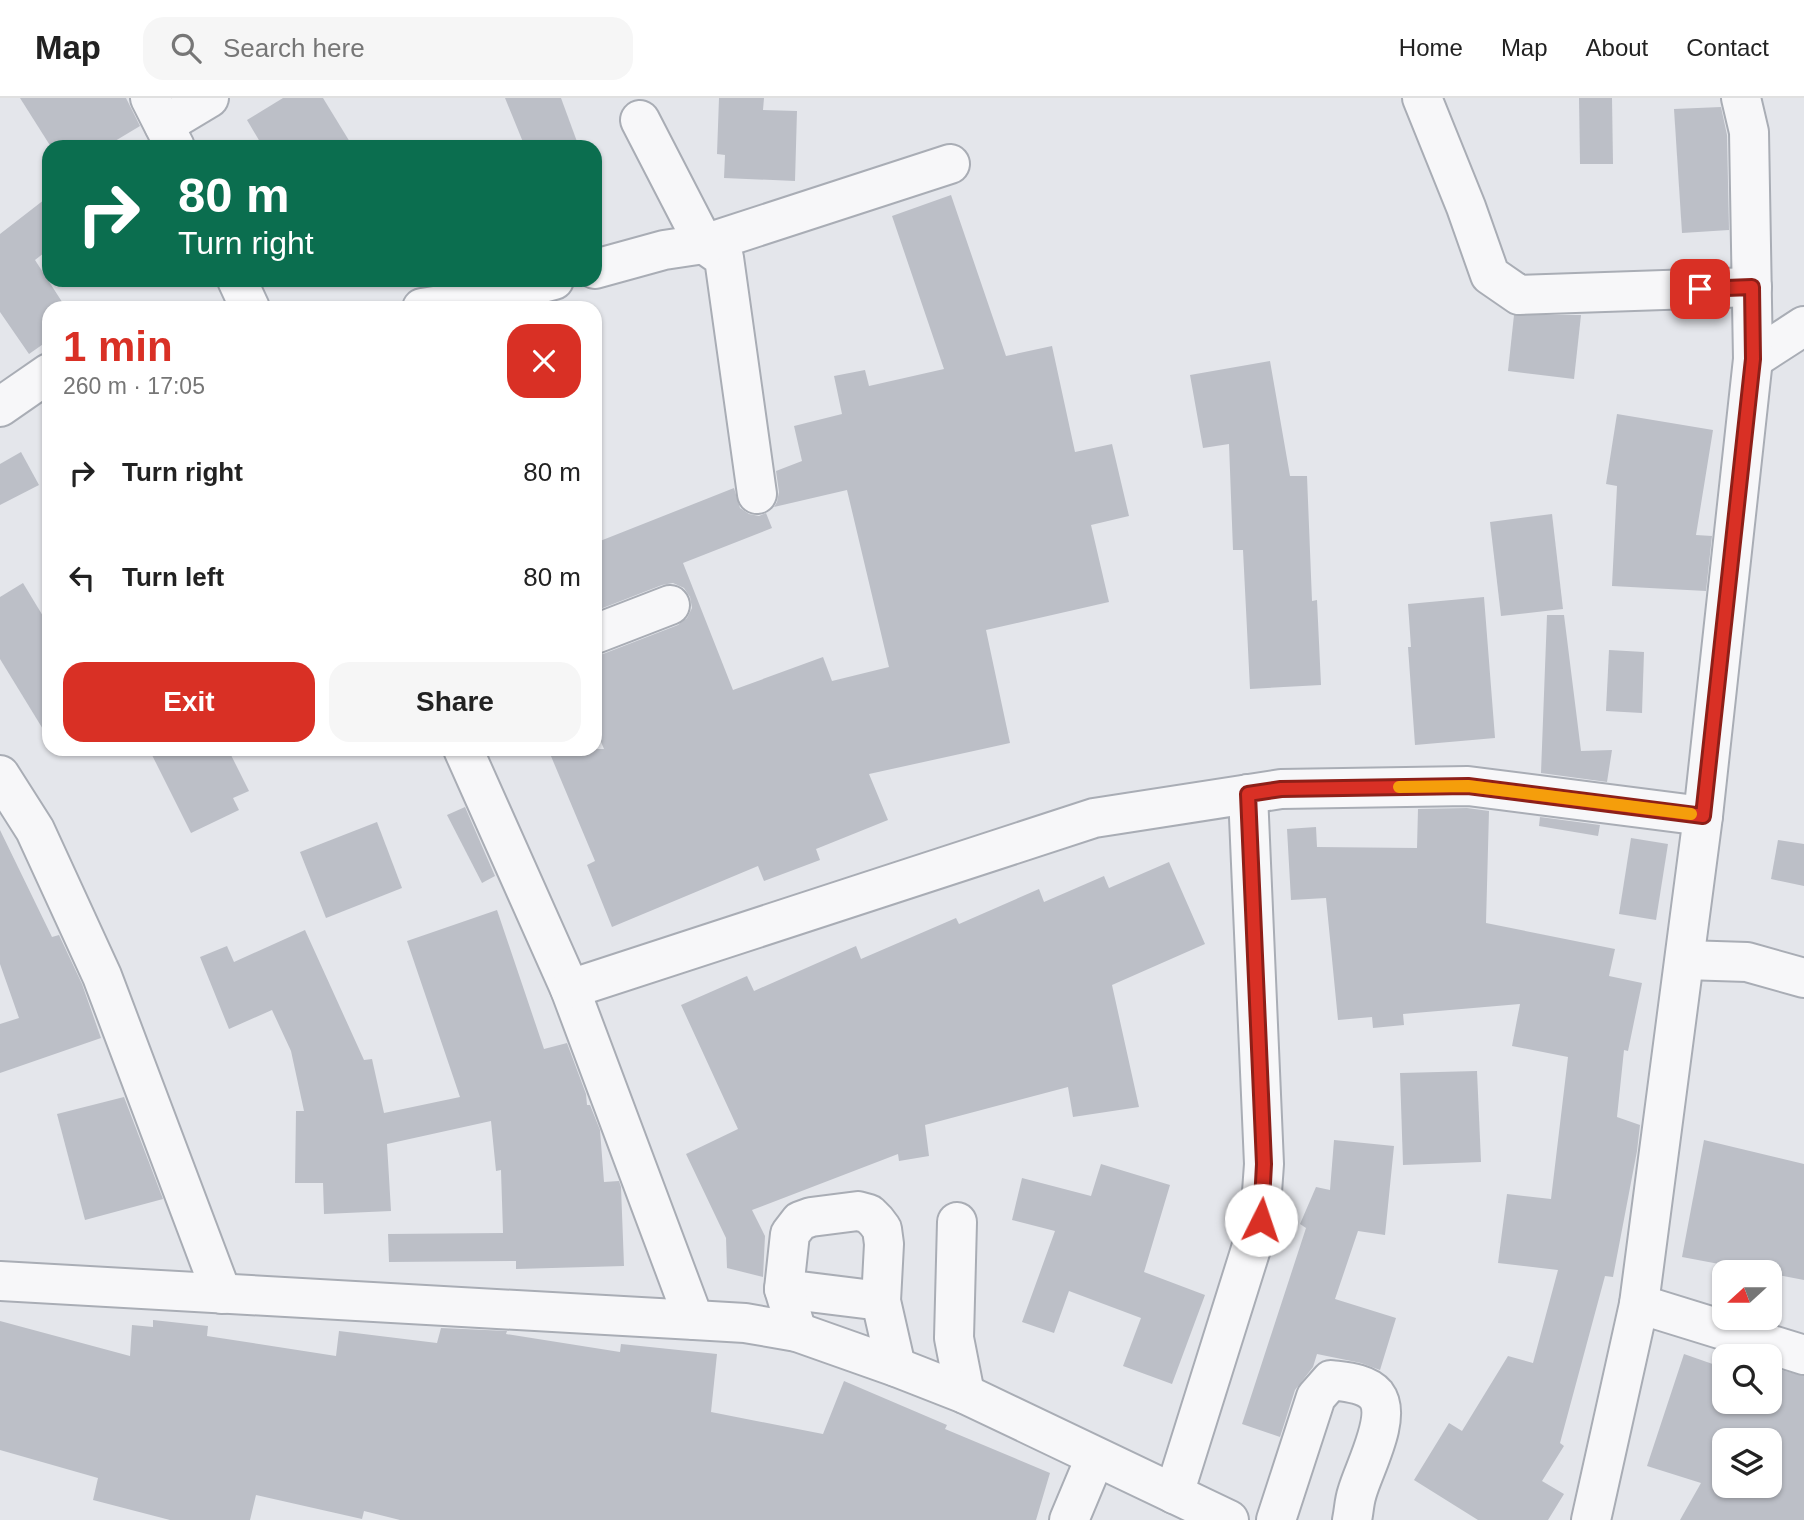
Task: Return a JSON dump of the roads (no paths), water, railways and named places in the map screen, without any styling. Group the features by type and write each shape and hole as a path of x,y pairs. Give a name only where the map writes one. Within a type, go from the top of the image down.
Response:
{"street":[{"path":"163,123 209,98"},
{"path":"1422,98 1490,275 1519,295 1752,287"},
{"path":"1591,1520 1639,1304 1703,816 1753,359 1749,132 1741,98"},
{"path":"640,120 704,244 724,258 757,494"},
{"path":"602,267 664,250 704,244 950,164"},
{"path":"466,301 528,287"},
{"path":"1753,359 1804,326"},
{"path":"0,407 42,378"},
{"path":"602,631 670,605"},
{"path":"466,756 570,989 694,1320"},
{"path":"0,775 35,831 102,976 222,1294"},
{"path":"570,989 1094,818 1248,794 1281,789 1468,786 1703,816"},
{"path":"1174,1494 1261,1220 1264,1164 1248,794"},
{"path":"1685,960 1747,962 1804,978"},
{"path":"797,1332 784,1289 792,1228 811,1217 858,1211 869,1214 882,1230 884,1244 881,1301 896,1367"},
{"path":"957,1222 954,1338 965,1394"},
{"path":"0,1281 745,1323 797,1332 965,1394 1229,1520"},
{"path":"784,1289 881,1301"},
{"path":"1639,1304 1804,1355"},
{"path":"1276,1520 1316,1397 1331,1380 1356,1383 1376,1395 1382,1410 1377,1438 1357,1493 1352,1520"},
{"path":"1069,1520 1096,1458"}]}
